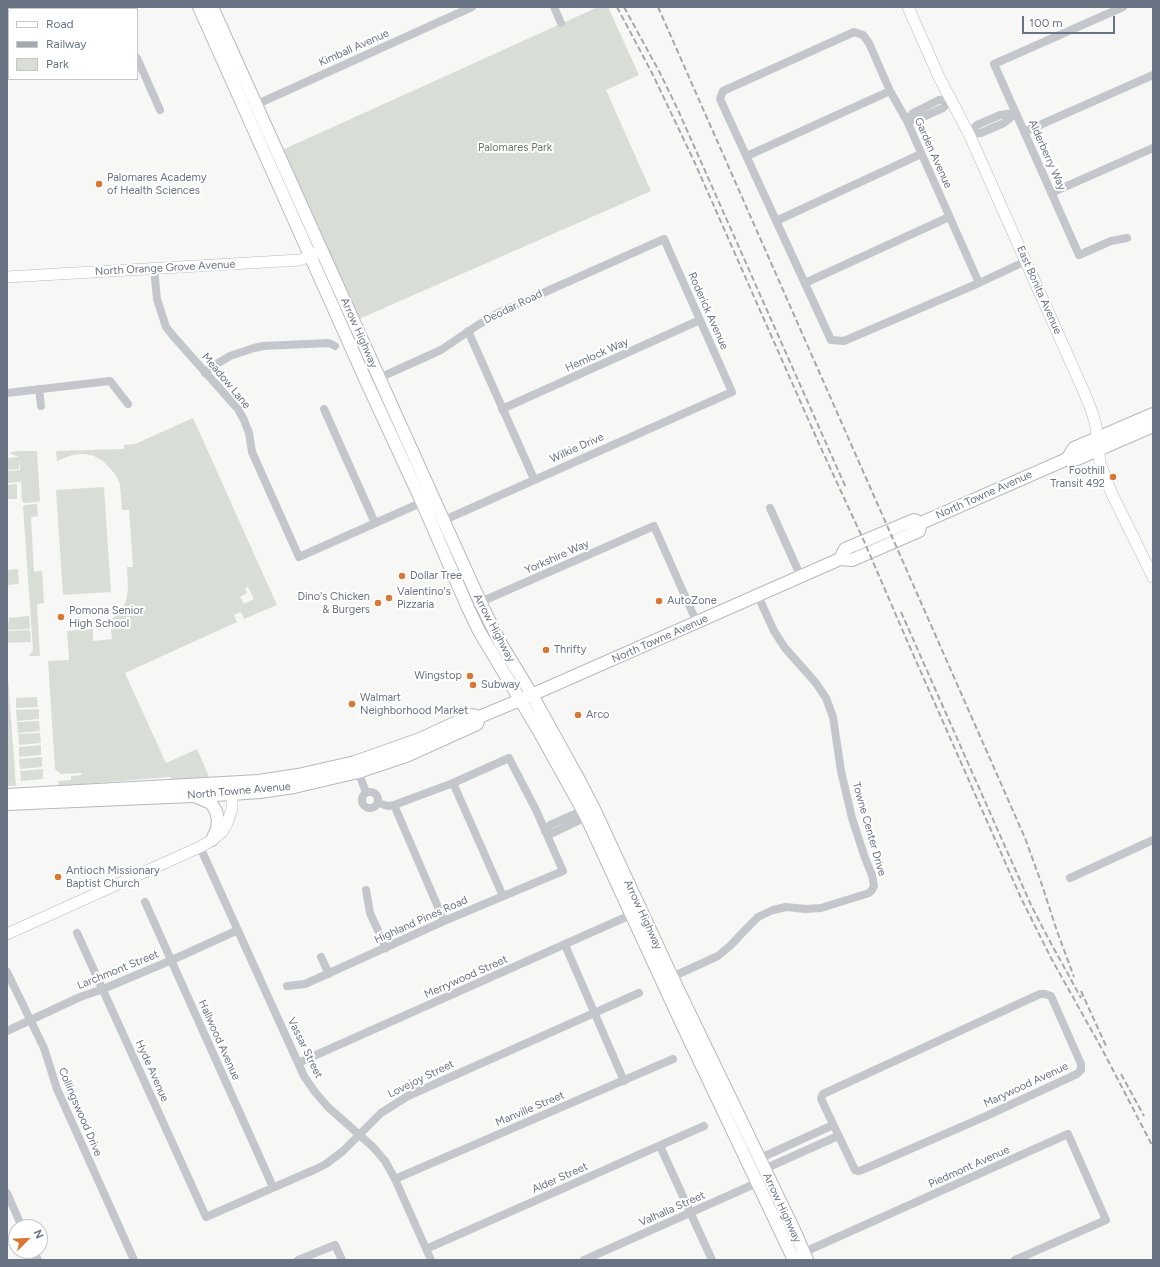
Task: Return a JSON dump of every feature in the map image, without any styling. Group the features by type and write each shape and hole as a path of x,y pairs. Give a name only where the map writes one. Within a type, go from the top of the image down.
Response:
{"main road":[{"name":"Arrow Highway","path":"199,7 322,251 433,497 437,523 468,608 479,631 526,698 579,780 636,913 751,1172 799,1258"},
{"name":"Arrow Highway","path":"212,7 250,107 310,256 366,383 422,502 437,523 480,602 526,698 585,814 636,913 672,977 795,1232 799,1258"},
{"name":"East Bonita Avenue","path":"908,7 939,77 969,134 1092,412 1100,463 1111,492 1153,577"},
{"name":"North Orange Grove Avenue","path":"7,276 300,260 322,251"},
{"name":"Deodar Road","path":"366,383 379,378"},
{"path":"1098,444 1153,414"},
{"path":"1098,444 1153,426"},
{"name":"North Towne Avenue","path":"7,795 232,788 260,792 294,787 356,767 472,715 479,717 526,698 840,559 845,549 914,520 921,523 1067,458 1078,459 1098,444"},
{"path":"7,934 200,847 212,840 222,832 227,823 232,809 232,788"},
{"name":"North Towne Avenue","path":"7,804 194,796 232,788"},
{"path":"194,796 211,803 216,812 218,820 217,829 212,840"}],"street":[{"name":"Kimball Avenue","path":"250,107 472,7"},
{"path":"554,7 562,23"},
{"name":"Alderberry Way","path":"1123,7 994,64 1079,255 1111,241 1127,238"},
{"name":"Garden Avenue","path":"747,156 720,99 723,91 854,32 863,34 869,43 890,91 907,121 979,283"},
{"path":"138,60 160,110"},
{"path":"1024,132 1153,75"},
{"path":"890,91 747,156 831,340 844,341 979,283 1026,261"},
{"path":"907,121 916,120 943,108 951,100"},
{"path":"969,134 981,133 1004,123 1016,113"},
{"path":"1051,193 1153,148"},
{"path":"776,221 922,154"},
{"path":"805,283 950,217"},
{"name":"Roderick Avenue","path":"664,239 732,392"},
{"name":"Deodar Road","path":"379,378 441,350 468,331 498,313 664,239"},
{"name":"Meadow Lane","path":"154,268 157,300 166,327 238,409 249,433 252,452 299,557 375,523"},
{"name":"Hemlock Way","path":"502,409 700,320"},
{"path":"468,331 534,479"},
{"path":"205,373 230,356 263,346 329,343 335,346"},
{"path":"7,392 110,381 128,404"},
{"path":"39,389 41,406"},
{"name":"Wilkie Drive","path":"437,523 732,392"},
{"path":"324,410 375,523 433,497"},
{"path":"770,508 801,577"},
{"name":"Yorkshire Way","path":"468,608 654,526 697,623"},
{"name":"Towne Center Drive","path":"672,977 718,956 758,918 773,910 786,907 805,909 822,908 869,893 874,886 872,875 852,818 841,771 833,716 826,698 816,683 781,642 774,631 758,596"},
{"path":"378,803 388,806 394,805 453,783 509,758 545,831 553,832 578,821 585,814"},
{"path":"356,767 366,792"},
{"path":"453,783 503,896"},
{"path":"371,791 376,794 378,803 376,806 371,808 364,806 362,803 362,798 366,792 371,791"},
{"path":"394,805 444,921"},
{"name":"Highland Pines Road","path":"287,986 304,984 329,974 444,921 563,871 545,831"},
{"path":"1070,878 1153,840"},
{"name":"Vassar Street","path":"200,847 304,1076 328,1107 374,1147 385,1161 395,1179 431,1260"},
{"path":"366,890 370,912 386,948"},
{"name":"Hallwood Avenue","path":"145,902 273,1187"},
{"name":"Merrywood Street","path":"298,1063 636,913"},
{"name":"Larchmont Street","path":"7,1030 80,997 172,960 238,930"},
{"name":"Hyde Avenue","path":"77,933 206,1217"},
{"path":"565,945 624,1081"},
{"path":"321,957 329,974"},
{"name":"Collingswood Drive","path":"7,972 44,1048 56,1089 134,1260"},
{"name":"Lovejoy Street","path":"206,1217 326,1164 343,1151 380,1113 408,1096 638,993"},
{"name":"Marywood Avenue","path":"1040,994 1051,996 1081,1064 1081,1070 1077,1074 984,1117 859,1171 855,1170 833,1125 821,1098 823,1094 1040,994"},
{"name":"Manville Street","path":"395,1179 673,1060"},
{"path":"763,1166 765,1156 833,1125"},
{"name":"Alder Street","path":"426,1249 704,1126"},
{"name":"Piedmont Avenue","path":"799,1258 1068,1134 1106,1220 1015,1260"},
{"path":"751,1172 763,1166 771,1166 838,1136"},
{"path":"660,1146 712,1260"},
{"name":"Valhalla Street","path":"584,1260 768,1178"},
{"path":"7,1193 18,1219"},
{"path":"298,1260 335,1245 342,1260"}],"green space":[{"name":"Palomares Park","path":"598,7 608,7 639,75 606,90 651,191 359,319 282,150"},
{"path":"193,418 277,605 244,619 241,612 234,615 237,622 125,673 166,763 197,749 210,779 172,780 170,777 59,786 58,781 71,780 71,776 82,775 81,773 61,774 55,769 48,661 69,660 67,631 93,629 93,641 112,639 110,621 119,613 126,601 128,588 127,567 133,567 129,510 122,510 120,484 115,474 103,461 92,455 72,455 57,461 56,451 124,449 124,445 135,444","holes":["248,587 254,599 244,604 240,597 247,593 245,588"]},
{"path":"17,451 37,451 40,501 38,502 24,503 22,501 21,480 20,482 7,483 7,471 20,470 19,457 9,453"},
{"path":"19,457 19,469 7,470 7,458"},
{"path":"17,484 17,499 7,499 7,485"},
{"path":"104,487 111,592 63,595 56,490"},
{"path":"37,504 38,516 31,517 34,572 42,571 44,603 37,604 40,656 29,656 33,650 23,507 24,505"},
{"path":"18,569 19,584 7,585 7,570"},
{"path":"29,616 30,629 7,630 7,618 9,626 9,618"},
{"path":"30,630 31,642 7,643 7,631"},
{"path":"7,664 16,786 7,786"},
{"path":"37,697 38,707 16,708 16,698"},
{"path":"39,709 39,719 17,721 16,710"},
{"path":"39,721 40,731 18,733 17,722"},
{"path":"40,733 41,743 19,745 18,734"},
{"path":"41,745 41,755 19,757 19,747"},
{"path":"42,757 42,767 20,769 19,759"},
{"path":"43,769 43,779 21,781 20,771"}],"railway":[{"path":"617,7 652,73 694,161 820,446 864,541 1021,898 1051,958 1102,1049 1153,1147"},
{"path":"624,7 660,73 678,110 846,488"},
{"path":"658,7 1025,838 1074,977"},
{"path":"901,612 1031,905 1081,998"},
{"path":"1081,991 1106,1046"},
{"path":"1121,1074 1144,1116"}],"place":[{"name":"Palomares Academy of Health Sciences","path":"99,184"},
{"name":"Foothill Transit 492","path":"1113,477"},
{"name":"Dollar Tree","path":"402,576"},
{"name":"Valentino's Pizzaria","path":"389,598"},
{"name":"AutoZone","path":"659,601"},
{"name":"Dino's Chicken & Burgers","path":"378,603"},
{"name":"Pomona Senior High School","path":"61,617"},
{"name":"Thrifty","path":"546,650"},
{"name":"Wingstop","path":"470,676"},
{"name":"Subway","path":"473,685"},
{"name":"Walmart Neighborhood Market","path":"352,704"},
{"name":"Arco","path":"578,715"},
{"name":"Antioch Missionary Baptist Church","path":"58,877"}]}
